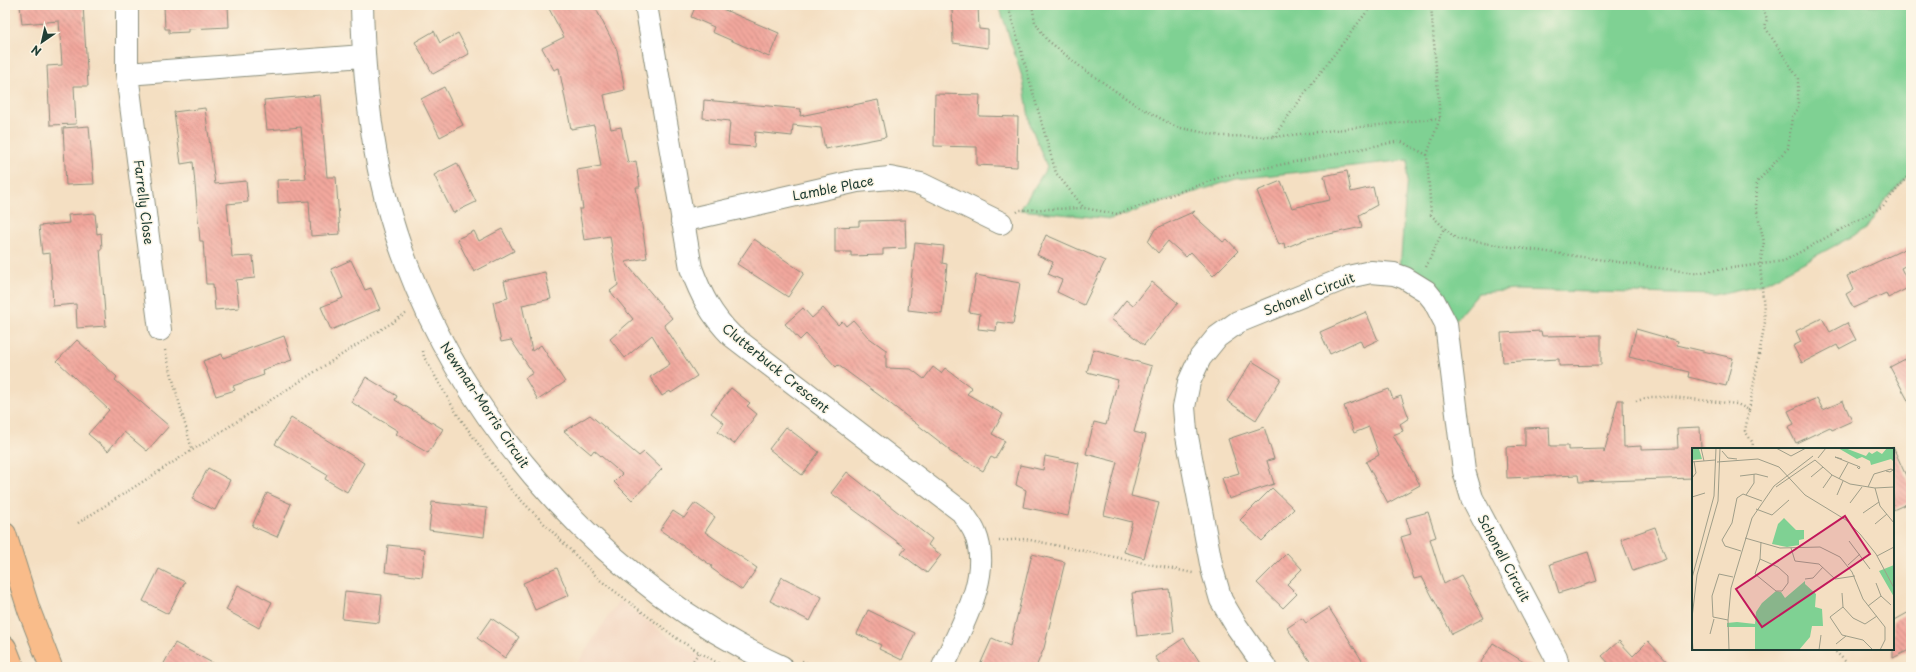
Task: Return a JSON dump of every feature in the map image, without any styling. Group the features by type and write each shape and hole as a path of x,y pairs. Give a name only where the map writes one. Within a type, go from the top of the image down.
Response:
{"main road":[{"path":"5,534 29,610 51,667"},
{"path":"5,647 13,667"}],"street":[{"name":"Farrelly Close","path":"127,5 127,74 160,330"},
{"name":"Newman-Morris Circuit","path":"362,5 363,56 368,110 377,162 405,261 423,303 447,352 501,435 528,470 556,503 619,562 704,625 790,663"},
{"name":"Clutterbuck Crescent","path":"646,5 691,268 703,298 721,325 732,336 962,512 975,531 979,542 981,568 975,594 943,667"},
{"path":"127,74 363,56"},
{"name":"Lamble Place","path":"682,221 857,181 890,178 921,184 1000,223"},
{"name":"Schonell Circuit","path":"1264,667 1236,628 1225,607 1214,577 1186,431 1184,407 1188,382 1200,358 1217,338 1238,322 1348,277 1372,272 1394,274 1426,291 1434,301 1446,324 1449,338 1464,471 1472,498 1556,657 1558,667"}],"path":[{"path":"1008,5 1056,174 1084,208"},
{"path":"1032,5 1035,22 1046,39 1082,68 1133,103 1176,127 1221,136 1274,137 1440,118"},
{"path":"1274,137 1312,82 1372,5"},
{"path":"1431,5 1440,118 1426,155 1431,215 1456,239 1695,273 1784,261 1883,206 1911,172"},
{"path":"1752,448 1753,443 1745,431 1765,322 1760,264 1764,242 1756,207 1757,182 1788,148 1792,117 1798,109 1798,78 1765,27 1767,18 1762,5"},
{"path":"1000,223 1020,210 1084,208 1117,214 1224,176 1400,141 1426,155"},
{"path":"1417,286 1444,228"},
{"path":"78,523 423,303"},
{"path":"160,330 192,450"},
{"path":"1636,400 1651,397 1672,397 1737,404 1749,410"},
{"path":"979,542 1025,539 1214,577"},
{"path":"1834,650 1851,667"},
{"path":"689,667 699,652"},
{"path":"790,663 815,667"}],"shaded area":[{"path":"619,600 666,635 717,667 575,667"}],"green space":[{"path":"999,5 1911,5 1911,174 1889,195 1866,229 1763,284 1714,295 1515,290 1478,293 1452,324 1400,270 1408,160 1236,179 1111,219 1020,210 1047,167 1030,124 1023,80"}],"building":[{"path":"20,5 83,5 88,86 74,86 76,124 50,125 47,66 62,65 59,21 22,24"},
{"path":"228,5 229,27 188,29 188,32 169,33 169,29 165,29 164,6"},
{"path":"547,5 594,5 617,50 625,90 604,95 611,129 621,127 628,163 636,161 640,187 636,187 647,258 625,262 672,318 664,325 697,376 671,393 670,391 662,396 650,377 670,364 652,335 625,358 610,339 633,319 610,291 618,285 610,236 584,240 579,209 583,209 577,170 601,166 594,125 571,129 559,68 554,70 542,48 564,37"},
{"path":"696,5 713,5 779,33 769,57 712,32 714,27 691,17"},
{"path":"952,5 978,5 979,29 988,30 988,48 953,43"},
{"path":"434,31 440,43 458,33 469,54 433,74 415,42"},
{"path":"444,87 463,125 440,137 421,99"},
{"path":"935,94 980,95 979,116 1018,117 1017,167 977,165 977,147 934,146"},
{"path":"320,95 327,177 336,177 340,234 311,236 309,201 278,203 277,180 306,179 301,127 267,130 264,100"},
{"path":"704,100 801,109 800,116 878,100 886,137 825,149 821,128 793,125 792,136 755,132 754,147 728,145 730,121 703,118"},
{"path":"205,108 215,184 246,181 248,202 227,204 232,257 253,256 255,278 236,280 239,308 215,310 213,284 206,284 203,241 200,241 193,162 181,164 174,112"},
{"path":"89,126 94,184 66,185 63,128"},
{"path":"457,163 476,202 453,213 434,175"},
{"path":"1347,171 1351,192 1373,187 1377,205 1359,215 1362,227 1306,239 1285,248 1284,243 1279,245 1257,191 1281,181 1292,208 1330,200 1324,176"},
{"path":"1195,211 1192,214 1223,242 1227,239 1238,251 1213,276 1191,252 1186,257 1168,241 1158,253 1148,242 1155,229"},
{"path":"95,213 97,234 101,233 102,249 100,249 106,326 77,328 76,304 53,306 50,253 42,254 39,226 69,223 68,215"},
{"path":"905,220 906,248 883,249 883,255 851,256 851,252 835,252 835,227 859,226 859,221"},
{"path":"502,229 514,251 474,272 457,239 474,231 479,241"},
{"path":"1046,235 1105,261 1084,305 1057,292 1062,280 1048,274 1053,262 1037,255"},
{"path":"754,239 804,273 788,297 737,264"},
{"path":"915,243 944,246 942,263 947,264 942,314 908,310"},
{"path":"1911,246 1911,263 1901,268 1910,287 1888,298 1886,293 1853,308 1846,294 1853,290 1847,276"},
{"path":"351,260 365,290 371,288 380,309 331,330 321,307 343,298 331,269"},
{"path":"545,272 551,299 522,305 532,351 541,345 565,382 538,400 525,378 533,373 511,340 501,342 493,302 508,298 504,281"},
{"path":"976,275 1020,283 1013,324 997,322 996,331 978,329 980,314 969,312"},
{"path":"1152,282 1178,303 1144,345 1111,319 1126,300 1133,306"},
{"path":"803,308 812,318 823,308 838,325 842,321 846,326 853,320 868,337 886,350 886,368 911,369 924,379 933,367 941,373 945,368 972,388 967,394 1003,414 992,434 1005,441 995,459 991,457 983,471 949,451 949,449 883,398 838,365 836,367 806,334 800,340 785,324"},
{"path":"1366,312 1378,340 1363,347 1360,340 1330,354 1320,332"},
{"path":"1822,318 1830,332 1847,323 1856,340 1839,349 1837,345 1802,363 1793,346 1801,342 1796,331"},
{"path":"1636,329 1678,341 1677,345 1733,358 1726,386 1688,377 1689,372 1629,357"},
{"path":"1541,331 1542,336 1601,335 1601,365 1559,366 1559,359 1503,362 1501,333"},
{"path":"284,336 292,360 262,370 264,375 233,386 235,390 216,396 203,361 222,354 223,358"},
{"path":"77,340 117,377 115,380 169,426 147,451 124,432 108,451 88,434 109,410 57,361"},
{"path":"1093,349 1152,366 1134,432 1146,435 1131,496 1159,503 1144,558 1124,552 1132,522 1104,515 1117,462 1086,454 1094,422 1106,425 1118,380 1087,372"},
{"path":"1911,356 1911,406 1890,367"},
{"path":"1252,361 1281,379 1256,420 1227,401"},
{"path":"366,377 397,396 395,400 443,429 428,453 396,434 398,431 351,402"},
{"path":"731,388 750,403 747,406 757,414 734,444 718,432 724,423 711,413"},
{"path":"1389,389 1393,399 1401,396 1409,418 1400,424 1403,431 1393,435 1420,485 1388,503 1366,462 1379,455 1369,427 1354,433 1344,406"},
{"path":"1817,398 1823,410 1843,401 1852,421 1832,430 1830,427 1796,443 1788,427 1794,424 1788,411"},
{"path":"1618,400 1623,400 1624,447 1641,446 1641,449 1678,448 1677,428 1700,427 1701,448 1692,448 1692,478 1579,482 1578,475 1507,478 1506,447 1525,446 1525,428 1549,427 1550,446 1568,446 1568,450 1604,449 1604,453"},
{"path":"590,415 639,456 644,452 662,469 632,500 614,482 622,474 594,450 591,454 564,431"},
{"path":"291,418 364,463 347,492 325,479 327,475 275,444"},
{"path":"786,427 819,452 802,475 769,449"},
{"path":"1264,427 1274,459 1267,461 1274,484 1229,499 1222,478 1239,473 1228,439"},
{"path":"1894,449 1911,487 1911,502 1894,510"},
{"path":"1045,456 1079,463 1068,516 1023,507 1026,490 1016,485 1020,465 1043,470"},
{"path":"208,468 230,480 215,510 192,499"},
{"path":"847,472 932,539 928,545 941,555 927,573 901,554 906,548 831,493"},
{"path":"1272,488 1294,509 1262,541 1240,520"},
{"path":"267,493 291,504 277,537 252,526"},
{"path":"432,502 487,508 484,537 429,530"},
{"path":"695,503 715,517 705,532 757,568 742,590 711,568 712,566 660,530 673,511 684,518"},
{"path":"1428,512 1436,537 1430,539 1444,584 1461,575 1484,618 1452,634 1422,577 1414,579 1401,537 1411,534 1406,518"},
{"path":"1655,527 1666,559 1633,571 1621,539"},
{"path":"388,545 425,549 422,577 385,572"},
{"path":"1588,552 1597,581 1559,593 1550,564"},
{"path":"1287,553 1302,569 1287,584 1297,594 1283,608 1257,583"},
{"path":"1032,554 1065,562 1044,648 1036,667 979,667 992,638 1010,646"},
{"path":"557,568 569,595 535,610 523,583"},
{"path":"159,569 185,582 168,614 143,601"},
{"path":"782,577 822,597 810,621 770,601"},
{"path":"238,585 272,602 259,628 226,610"},
{"path":"1169,589 1174,632 1137,636 1132,593"},
{"path":"345,591 382,595 379,623 342,619"},
{"path":"1329,608 1366,667 1314,667 1287,628 1302,618 1306,623"},
{"path":"868,610 915,633 902,660 879,649 881,645 857,634"},
{"path":"1911,611 1911,649 1893,658 1894,650 1894,620"},
{"path":"491,618 519,637 505,658 477,638"},
{"path":"1184,638 1203,667 1162,667 1155,657"},
{"path":"1619,641 1633,656 1648,641 1672,667 1612,667 1602,656"},
{"path":"175,643 220,667 162,667"},
{"path":"1493,643 1532,667 1478,667"}]}
